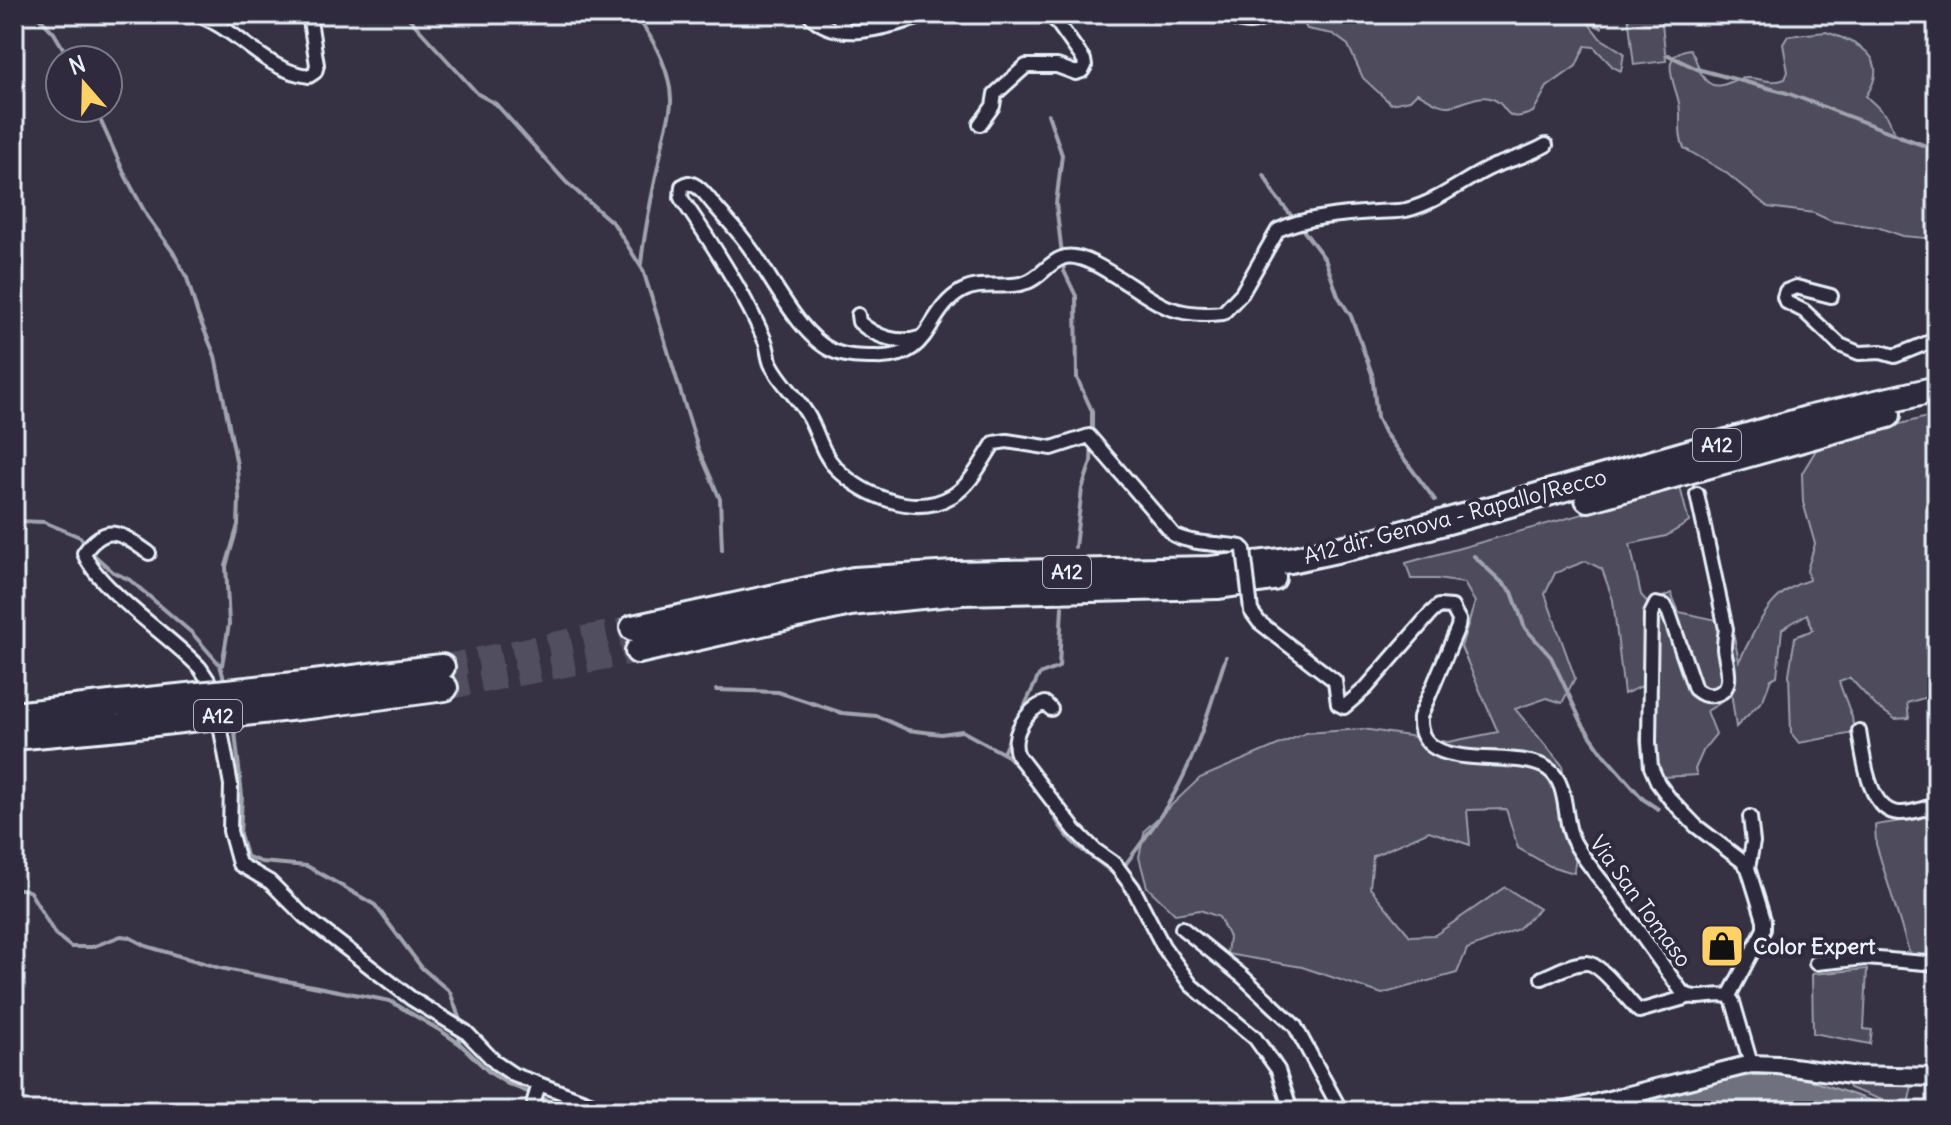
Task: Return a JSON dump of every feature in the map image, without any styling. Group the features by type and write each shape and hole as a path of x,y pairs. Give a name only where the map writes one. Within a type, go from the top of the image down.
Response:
{"highway":[{"path":"1807,419 1873,393 1937,375"},
{"name":"A12 dir. Genova - Rapallo/Recco","path":"1937,389 1807,419 1364,544 1290,560 1211,569 954,574 854,580 636,640 850,603 962,592 1219,586 1297,575 1403,550 1937,404"},
{"name":"A12","path":"14,737 119,715 443,677"},
{"name":"A12","path":"14,715 119,715"}],"street":[{"path":"194,14 223,27 288,72 309,76 315,72 317,65 309,14"},
{"path":"809,14 832,30 846,31 860,31 932,14"},
{"path":"837,14 846,31"},
{"path":"980,124 993,106 995,94 1026,66 1057,66 1076,73 1082,71 1084,60 1051,14"},
{"path":"1223,14 1242,23 1265,19 1270,14"},
{"path":"858,315 859,322 876,334 901,342 923,337 952,299 962,291 980,285 1025,284 1063,257 1075,256 1170,309 1201,314 1223,313 1242,293 1278,230 1287,225 1332,216 1402,211 1415,207 1457,189 1492,167 1532,154 1546,145"},
{"name":"Via San Tomaso","path":"923,337 909,352 883,358 851,356 822,345 791,310 751,248 731,224 697,186 688,183 682,186 681,198 724,266 766,342 770,362 811,420 827,458 862,487 893,503 917,507 955,495 968,482 994,443 1007,441 1052,448 1089,436 1174,535 1186,541 1232,545 1244,550 1251,611 1259,622 1335,681 1338,704 1344,707 1366,688 1439,606 1452,607 1459,620 1458,627 1420,717 1419,729 1425,740 1433,748 1463,755 1532,762 1546,768 1560,786 1573,841 1682,992 1688,997 1729,996"},
{"path":"1831,296 1796,287 1786,291 1784,297 1786,302 1804,311 1840,345 1859,353 1881,352 1895,356 1937,339"},
{"path":"1697,494 1726,629 1724,648 1729,668 1728,680 1726,688 1719,694 1707,696 1695,689 1669,613 1660,603 1653,607 1651,767 1670,799 1696,826 1748,868 1764,929 1729,996 1751,1064"},
{"path":"149,553 116,532 104,533 84,553 98,575 187,655 208,680 226,744 231,785 230,831 239,864 270,882 304,916 412,999 466,1032 496,1063 537,1096 611,1111"},
{"path":"1051,709 1045,703 1034,706 1027,714 1016,741 1018,756 1075,830 1115,864 1133,888 1163,946 1191,985 1255,1038 1278,1070 1291,1111"},
{"path":"1859,731 1864,764 1883,808 1898,814 1937,804"},
{"path":"1748,868 1753,842 1750,817"},
{"path":"1182,928 1242,976 1295,1026 1341,1111"},
{"path":"1816,963 1866,958 1937,964"},
{"path":"1542,978 1572,966 1590,963 1599,968 1639,1011 1688,997"},
{"path":"1566,1111 1751,1064 1851,1075 1937,1077"}],"shaded area":[{"path":"1299,14 1576,14 1582,15 1600,38 1624,53 1621,71 1594,47 1585,46 1576,66 1547,87 1533,112 1523,116 1511,115 1497,101 1484,97 1446,106 1417,93 1410,100 1391,104 1363,78 1348,45 1333,34 1307,29"},
{"path":"1628,14 1661,14 1666,61 1634,65"},
{"path":"1826,32 1850,41 1868,54 1875,71 1866,96 1887,116 1895,133 1902,139 1937,151 1937,239 1903,236 1877,227 1831,221 1814,213 1768,207 1725,172 1684,148 1679,103 1671,70 1674,57 1680,52 1690,49 1703,76 1713,85 1746,78 1780,81 1785,79 1788,72 1783,44 1788,36"},
{"path":"1931,416 1926,520 1937,540 1937,581 1931,585 1930,593 1937,599 1937,743 1927,697 1907,703 1909,718 1895,719 1876,706 1850,678 1839,682 1852,717 1854,733 1799,743 1791,733 1789,674 1795,637 1813,630 1807,614 1782,629 1777,676 1771,679 1763,700 1736,727 1730,684 1720,703 1707,711 1716,734 1704,749 1695,769 1697,775 1663,777 1642,756 1640,740 1644,685 1624,694 1613,600 1602,569 1586,561 1555,573 1545,594 1575,678 1562,703 1547,698 1515,709 1562,765 1576,854 1574,873 1550,866 1518,848 1506,809 1467,810 1470,845 1429,831 1373,856 1370,888 1410,936 1435,935 1505,887 1539,909 1518,929 1467,949 1457,973 1382,994 1302,967 1227,954 1229,937 1219,917 1200,910 1175,914 1147,887 1139,857 1145,830 1200,778 1306,733 1363,729 1448,742 1498,732 1461,647 1475,602 1464,583 1411,579 1406,563 1680,487 1689,522 1666,536 1630,544 1641,595 1649,604 1671,593 1679,612 1731,623 1739,661 1774,602 1795,585 1809,580 1807,570 1815,544 1803,502 1802,473 1819,445"},
{"path":"1937,810 1937,954 1910,955 1876,844 1875,825 1915,819"},
{"path":"1867,969 1864,1029 1872,1030 1870,1044 1813,1033 1812,974"},
{"path":"1913,1081 1907,1109 1849,1088 1847,1083"}],"water":[{"path":"1778,1074 1810,1080 1902,1111 1753,1108 1740,1111 1613,1111 1734,1077"}],"waterway":[{"path":"36,14 61,44"},
{"path":"405,14 478,94 496,104 566,182 614,224 643,270 698,448 720,499 722,550"},
{"path":"635,14 659,54 671,99 641,264"},
{"path":"1569,14 1601,27"},
{"path":"1668,55 1697,69 1787,93 1937,150"},
{"path":"1048,114 1062,155 1056,204 1064,271 1076,296 1077,378 1092,411 1092,434"},
{"path":"102,124 147,216 187,278 215,356 237,465 239,499 238,525 226,566 229,624 222,665"},
{"path":"1264,175 1274,194 1294,219"},
{"path":"1300,226 1325,259 1338,296 1351,316 1372,374 1377,417 1384,432 1435,500"},
{"path":"1075,547 1082,489 1091,462 1092,443"},
{"path":"14,521 44,522 80,537 113,572 130,580 192,633 220,665 225,683"},
{"path":"1474,556 1512,592 1525,628 1551,657 1583,725 1604,755 1643,799 1658,809"},
{"path":"1019,718 1039,675 1059,667 1062,607"},
{"path":"1122,869 1178,788 1202,731 1226,657"},
{"path":"716,690 778,692 842,713 877,716 908,730 941,734 962,731 1006,755 1027,776"},
{"path":"234,723 242,796 240,834 246,856 261,862 307,866 375,905 422,968 450,992 461,1023 459,1043"},
{"path":"1003,753 1012,733"},
{"path":"1044,799 1056,821 1078,847 1113,873 1124,886 1161,956 1179,977"},
{"path":"14,889 30,892 55,934 71,947 92,947 121,936 129,937 146,946 220,968 390,1001 460,1044 489,1072 508,1084 574,1111"},
{"path":"1260,1036 1280,1062 1292,1093"}],"tunnel":[{"path":"442,667 633,628"},
{"path":"445,688 638,651"}],"place":[{"name":"Color Expert","path":"1722,946"}]}
